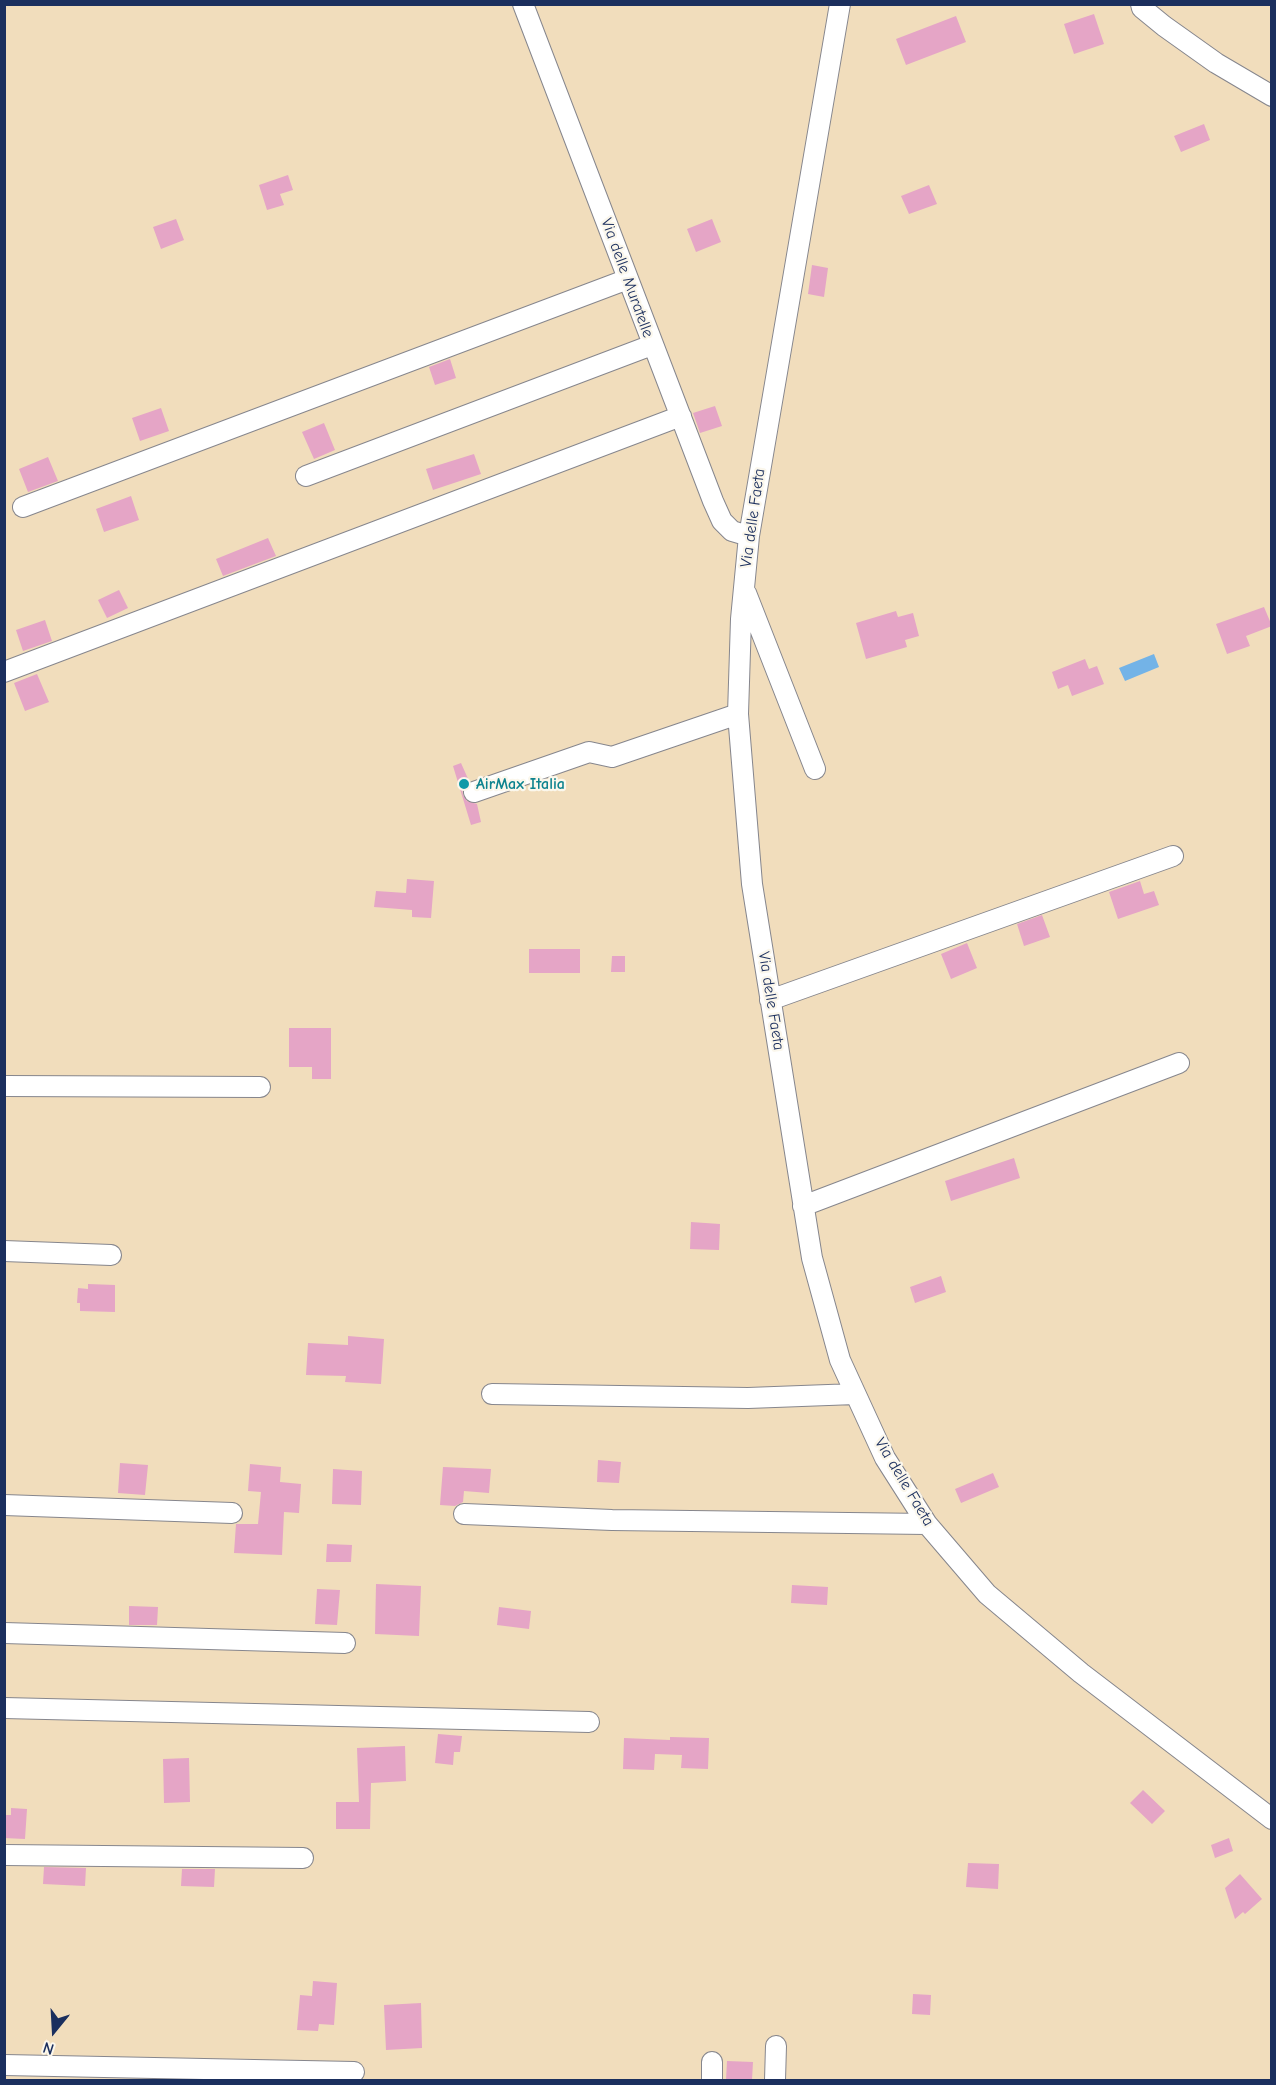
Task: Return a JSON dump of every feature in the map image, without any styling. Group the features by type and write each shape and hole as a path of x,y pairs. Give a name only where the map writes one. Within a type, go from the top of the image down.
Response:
{"street":[{"name":"Via delle Muratelle","path":"523,4 712,501 722,521 732,531 749,536"},
{"name":"Via delle Faeta","path":"840,4 749,536 741,619 738,714 752,884 812,1258 840,1360 885,1458 927,1524 987,1594 1081,1673 1270,1816"},
{"path":"1141,4 1142,8 1164,26 1216,63 1272,96"},
{"path":"23,507 628,279"},
{"path":"306,476 652,345"},
{"path":"4,672 681,416"},
{"path":"744,588 815,769"},
{"path":"474,792 589,752 612,757 738,714"},
{"path":"770,1000 1173,856"},
{"path":"803,1206 1179,1063"},
{"path":"4,1086 260,1087"},
{"path":"4,1251 111,1255"},
{"path":"492,1394 748,1398 855,1394"},
{"path":"4,1504 232,1513"},
{"path":"464,1514 612,1520 927,1524"},
{"path":"4,1633 345,1643"},
{"path":"4,1708 590,1722"},
{"path":"4,1855 303,1858"},
{"path":"775,2080 776,2046"},
{"path":"4,2065 354,2072"}],"water":[{"path":"1154,654 1159,667 1125,681 1119,668"}],"building":[{"path":"1094,14 1104,44 1074,54 1064,24"},
{"path":"956,16 966,42 906,65 896,39"},
{"path":"1204,124 1210,140 1181,152 1174,136"},
{"path":"288,175 293,190 280,194 284,205 267,210 259,185"},
{"path":"929,185 937,204 909,214 901,196"},
{"path":"176,219 184,240 161,249 153,227"},
{"path":"712,219 721,242 696,252 687,229"},
{"path":"812,265 828,268 824,297 808,294"},
{"path":"450,359 456,378 435,385 429,367"},
{"path":"715,406 722,426 700,433 693,413"},
{"path":"161,408 169,431 140,441 132,418"},
{"path":"324,423 335,450 314,459 302,432"},
{"path":"474,454 481,474 433,490 426,469"},
{"path":"48,457 58,481 28,492 19,469"},
{"path":"131,496 139,520 104,532 96,509"},
{"path":"268,538 276,556 223,576 216,559"},
{"path":"119,590 128,608 107,618 98,600"},
{"path":"1264,607 1272,626 1246,636 1250,646 1227,654 1216,624"},
{"path":"896,611 898,617 913,613 919,636 905,640 907,647 866,659 856,623"},
{"path":"45,620 52,641 23,651 16,630"},
{"path":"1085,659 1089,669 1097,666 1104,684 1072,696 1068,685 1058,689 1052,672"},
{"path":"37,674 49,702 25,711 14,683"},
{"path":"461,763 469,781 462,789 463,795 467,801 477,804 481,822 471,825 453,766"},
{"path":"407,879 434,881 431,918 412,917 412,910 374,907 376,891 406,893"},
{"path":"1140,881 1144,894 1154,891 1159,905 1118,919 1109,892"},
{"path":"1042,915 1050,937 1024,946 1017,924"},
{"path":"967,943 977,968 951,979 941,954"},
{"path":"529,949 580,949 580,973 529,973"},
{"path":"612,956 625,956 625,972 611,972"},
{"path":"289,1028 331,1028 331,1079 312,1079 312,1067 289,1067"},
{"path":"1014,1158 1020,1178 951,1201 945,1181"},
{"path":"691,1222 720,1224 719,1250 690,1249"},
{"path":"941,1276 946,1292 915,1303 910,1287"},
{"path":"88,1284 115,1285 115,1312 80,1311 80,1303 77,1303 78,1288 88,1289"},
{"path":"348,1336 384,1339 381,1384 345,1382 346,1376 306,1375 308,1343 348,1345"},
{"path":"598,1460 621,1462 619,1483 597,1482"},
{"path":"120,1463 148,1465 145,1495 118,1493"},
{"path":"250,1464 281,1467 280,1482 301,1484 299,1513 284,1512 282,1555 234,1553 236,1524 258,1524 261,1492 248,1491"},
{"path":"443,1467 491,1469 489,1493 464,1491 463,1502 455,1506 440,1505"},
{"path":"333,1469 362,1471 361,1505 332,1504"},
{"path":"993,1473 999,1487 961,1503 955,1489"},
{"path":"327,1544 352,1545 351,1562 326,1562"},
{"path":"376,1584 421,1586 419,1636 375,1634"},
{"path":"792,1585 828,1587 827,1605 791,1603"},
{"path":"317,1589 340,1590 337,1625 315,1624"},
{"path":"129,1606 158,1607 157,1625 129,1625"},
{"path":"499,1607 531,1611 529,1629 497,1625"},
{"path":"438,1734 462,1736 460,1752 454,1752 453,1765 435,1763"},
{"path":"670,1737 709,1738 708,1769 681,1768 682,1755 655,1754 654,1770 623,1769 624,1738 670,1740"},
{"path":"405,1746 406,1781 371,1783 370,1829 336,1829 336,1802 359,1802 357,1748"},
{"path":"189,1758 190,1802 164,1803 163,1759"},
{"path":"1143,1790 1165,1811 1152,1824 1130,1803"},
{"path":"11,1808 27,1809 25,1839 4,1838 4,1815 11,1815"},
{"path":"1229,1838 1233,1851 1215,1858 1211,1845"},
{"path":"968,1863 999,1864 998,1889 966,1887"},
{"path":"44,1867 86,1868 85,1886 43,1884"},
{"path":"182,1869 215,1869 214,1887 181,1886"},
{"path":"1240,1874 1262,1899 1245,1914 1243,1912 1235,1919 1225,1888"},
{"path":"313,1981 337,1983 334,2025 319,2024 318,2031 297,2030 300,1995 312,1996"},
{"path":"913,1994 931,1995 930,2015 912,2014"},
{"path":"421,2003 422,2048 386,2050 384,2005"},
{"path":"727,2061 753,2062 752,2080 726,2080"}],"place":[{"name":"AirMax Italia","path":"464,784"}]}
